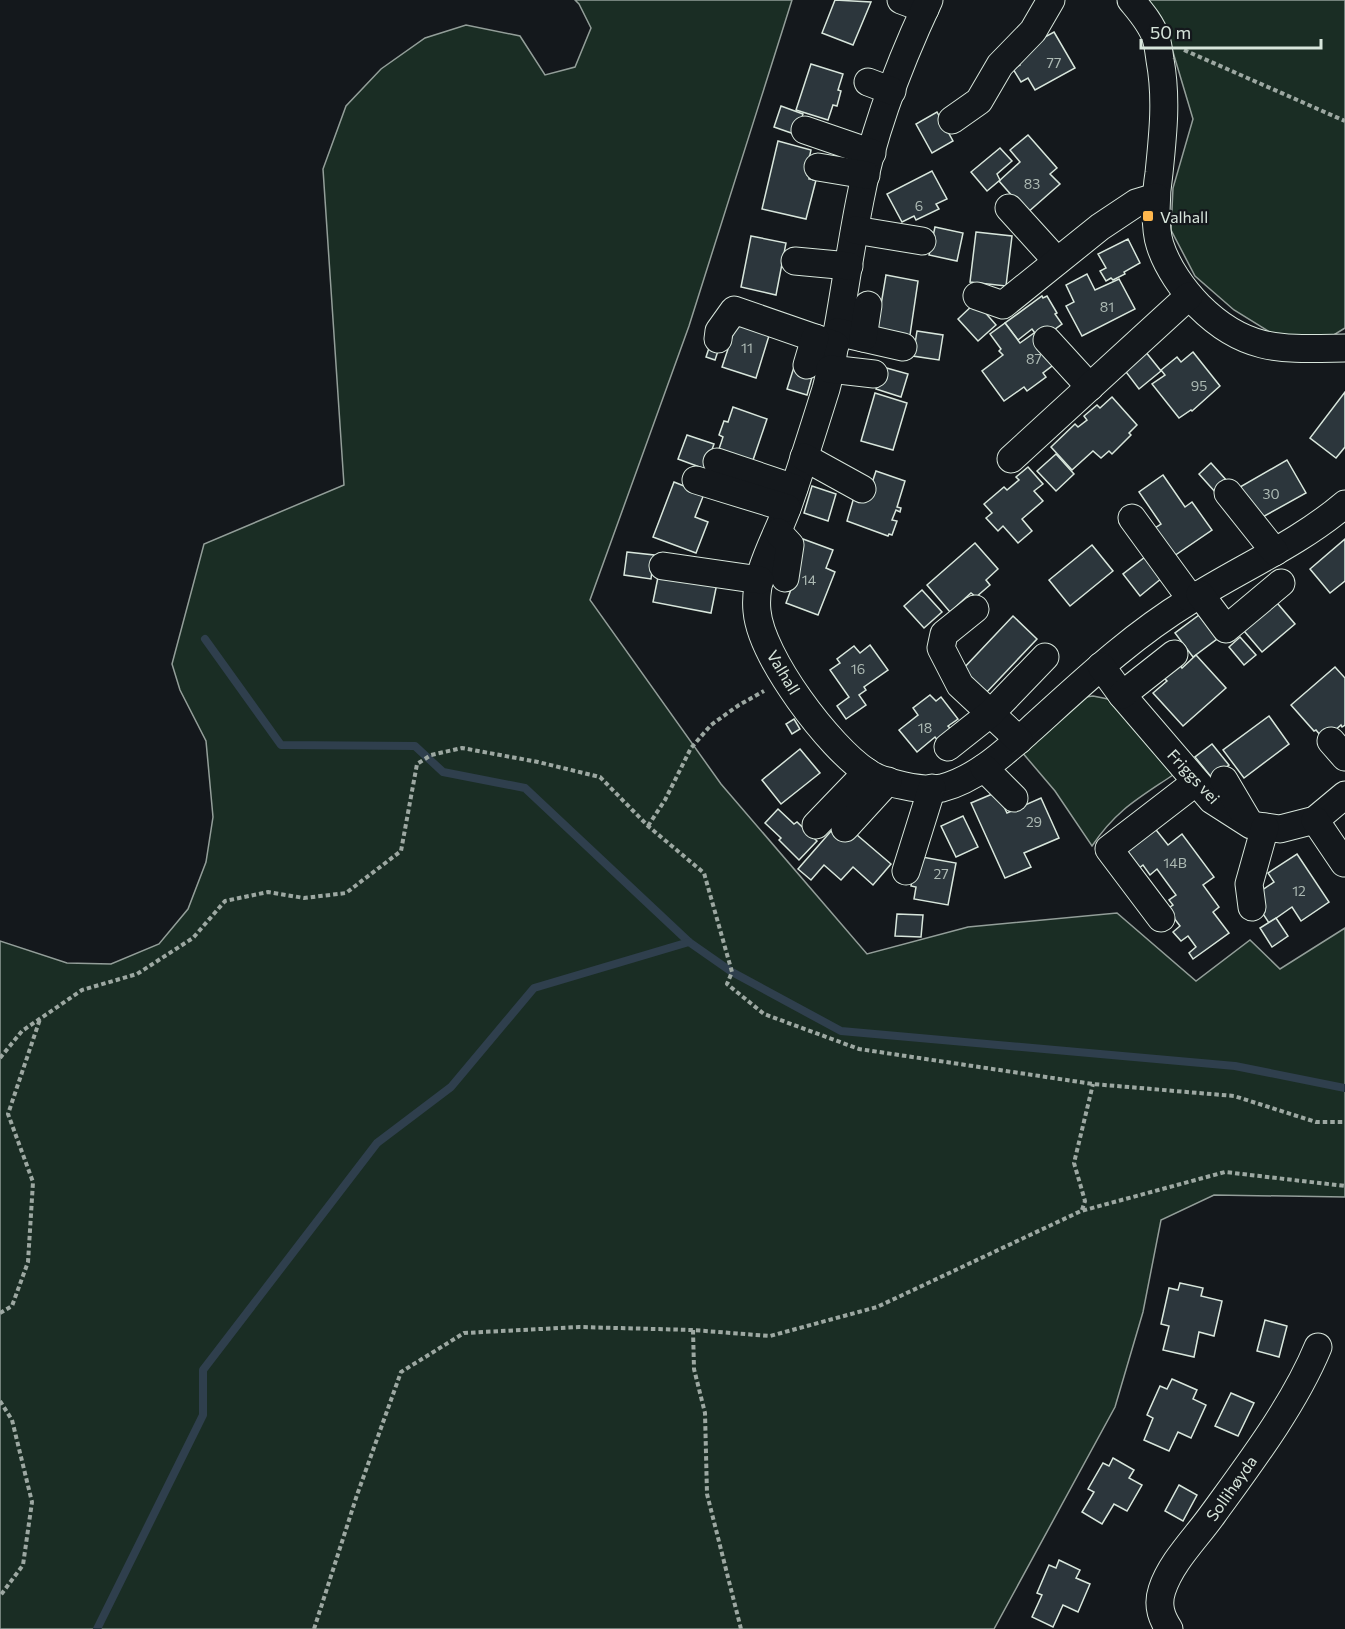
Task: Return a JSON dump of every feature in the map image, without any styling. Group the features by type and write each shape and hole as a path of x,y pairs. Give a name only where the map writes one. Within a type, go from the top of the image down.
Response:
{"street":[{"path":"952,120 979,101 1000,65 1033,31 1051,0"},
{"path":"1131,0 1156,38 1164,87 1165,122 1156,197 1159,244 1174,274 1189,296 1217,324 1254,343 1292,349 1345,348"},
{"name":"Valhall","path":"918,3 880,87 880,121 849,266 825,350 827,384 786,509 773,579 757,612 768,646 786,679 814,720 839,748 877,777 900,785 938,789 974,775 984,768 1180,600 1339,518"},
{"path":"805,130 869,164"},
{"path":"818,167 869,164"},
{"path":"976,296 1003,305 1057,261 1105,235 1136,203 1156,197"},
{"path":"1009,208 1057,261"},
{"path":"855,230 922,241"},
{"path":"795,261 849,266"},
{"path":"1011,459 1054,431 1090,387 1189,296"},
{"path":"863,338 868,305"},
{"path":"718,339 719,331 734,310 874,374"},
{"path":"825,350 863,338 903,347"},
{"path":"1047,340 1090,387"},
{"path":"804,457 862,489"},
{"path":"717,462 786,509"},
{"path":"696,480 786,509"},
{"path":"1228,494 1275,552"},
{"path":"1132,518 1180,600 1226,629 1281,583"},
{"path":"663,566 773,579"},
{"path":"975,609 944,634 941,648 960,685 1019,740"},
{"path":"1122,695 1174,654"},
{"path":"948,747 991,713 1045,657"},
{"name":"Friggs vei","path":"1101,666 1122,695 1212,800 1258,826"},
{"path":"984,768 1014,798"},
{"path":"816,825 877,777"},
{"path":"845,828 877,777"},
{"path":"1224,780 1258,826 1249,884 1252,907"},
{"path":"1161,918 1109,849 1196,782"},
{"path":"906,871 932,788"},
{"path":"1319,826 1345,795"},
{"path":"1258,826 1280,829 1319,826 1345,817"},
{"path":"1319,826 1344,863"},
{"name":"Sollihøyda","path":"1169,1629 1161,1613 1160,1598 1170,1573 1261,1446 1294,1393 1318,1347"}],"path":[{"path":"1156,38 1345,121"},
{"path":"648,826 691,748 711,725 739,705 786,679"},
{"path":"0,1059 22,1031 82,990 137,974 193,938 225,901 268,892 304,898 346,893 401,851 417,764 431,755 462,748 538,762 600,777 648,826 704,873 732,972 727,984 764,1014 859,1049 1093,1084 1234,1096 1316,1122 1345,1122"},
{"path":"0,1313 12,1306 28,1262 33,1182 8,1114 40,1018"},
{"path":"1081,1211 1085,1201 1074,1163 1093,1084"},
{"path":"314,1629 357,1495 401,1372 464,1332 579,1327 693,1330 770,1336 877,1307 1081,1211 1225,1172 1345,1186"},
{"path":"693,1330 694,1369 705,1413 707,1494 741,1629"},
{"path":"0,1401 12,1420 32,1502 23,1565 0,1596"}],"green space":[{"path":"575,0 792,0 689,326 590,600 721,784 867,954 968,927 1117,913 1196,981 1250,940 1280,969 1345,928 1345,1197 1214,1195 1161,1220 1143,1312 1115,1407 994,1629 0,1629 0,941 67,963 111,964 159,944 188,909 206,862 213,817 206,741 180,690 172,664 204,544 344,485 323,169 346,106 381,69 425,38 466,25 520,36 545,75 575,67 591,28"},
{"path":"1137,0 1345,0 1345,328 1324,341 1273,334 1234,310 1195,276 1171,230 1173,188 1193,119 1167,32"},
{"path":"1093,696 1108,699 1173,775 1119,814 1092,846 1055,791 1021,751 1079,698"}],"building":[{"path":"835,0 871,2 853,45 822,33"},
{"path":"1054,32 1075,68 1035,90 1028,78 1021,82 1013,69 1020,65 1014,54"},
{"path":"811,64 843,74 838,90 841,91 837,106 833,105 828,120 796,110"},
{"path":"781,106 803,114 797,135 774,127"},
{"path":"937,112 953,141 932,153 916,124"},
{"path":"1028,135 1057,168 1050,174 1060,184 1027,213 999,181 1020,162 1010,150"},
{"path":"778,141 811,150 808,164 813,165 809,179 816,180 806,219 762,209"},
{"path":"1000,148 1012,161 997,174 1000,180 987,191 971,172"},
{"path":"932,171 947,199 936,204 939,209 916,220 914,216 902,222 887,194"},
{"path":"935,227 963,233 957,261 929,255"},
{"path":"976,232 1012,236 1006,286 970,282"},
{"path":"751,236 786,243 776,295 741,287"},
{"path":"1128,239 1140,263 1124,272 1125,274 1106,281 1100,271 1106,268 1098,254"},
{"path":"1087,274 1095,290 1119,279 1135,309 1082,336 1066,306 1074,302 1066,285"},
{"path":"886,275 918,281 910,335 877,329"},
{"path":"1042,296 1043,298 1047,296 1062,324 1040,340 1032,329 1018,340 1005,323"},
{"path":"976,302 996,325 978,341 958,319"},
{"path":"739,316 772,326 756,378 722,367"},
{"path":"1005,323 1020,343 1034,333 1056,363 1043,373 1046,377 1027,391 1024,387 1004,401 982,371 1003,355 990,334"},
{"path":"917,331 943,335 939,360 913,356"},
{"path":"710,345 719,348 715,360 706,357"},
{"path":"1145,351 1161,371 1139,389 1123,368"},
{"path":"1193,352 1220,386 1192,411 1179,418 1152,384 1165,375 1161,370 1177,357 1181,362"},
{"path":"795,364 814,370 807,395 787,389"},
{"path":"883,367 908,374 901,397 876,389"},
{"path":"1345,392 1345,447 1336,458 1310,438"},
{"path":"875,393 907,403 893,450 861,441"},
{"path":"1112,397 1137,425 1129,433 1131,435 1112,454 1109,451 1101,458 1093,451 1072,470 1051,447 1075,424 1078,427 1087,420 1084,416 1097,405 1100,408"},
{"path":"733,407 767,419 752,463 718,452 723,437 719,435 724,421 728,422"},
{"path":"687,435 714,444 705,469 678,459"},
{"path":"1056,454 1074,474 1056,491 1037,471"},
{"path":"1287,460 1306,493 1259,519 1240,487"},
{"path":"1211,463 1228,482 1216,493 1199,474"},
{"path":"1028,467 1043,484 1034,491 1043,501 1022,519 1032,531 1018,543 1003,526 998,531 986,518 992,513 984,504 1004,487 1007,490 1019,480 1016,477"},
{"path":"876,471 905,481 897,507 901,508 900,512 896,510 892,520 897,521 892,535 888,536 847,521 854,497 866,501"},
{"path":"1163,475 1185,507 1192,502 1212,530 1174,556 1155,528 1161,524 1139,492"},
{"path":"674,482 704,494 695,517 708,522 696,553 653,537"},
{"path":"812,486 836,494 828,521 804,513"},
{"path":"803,539 833,550 826,568 835,572 818,615 786,603 796,576 795,560"},
{"path":"1345,539 1345,581 1330,593 1310,569"},
{"path":"975,543 998,569 986,580 990,585 976,597 971,593 950,612 927,585"},
{"path":"1092,545 1113,571 1070,606 1049,580"},
{"path":"627,552 654,555 651,579 624,575"},
{"path":"1145,557 1162,578 1140,596 1123,574"},
{"path":"659,572 717,583 711,613 653,602"},
{"path":"922,590 942,612 924,628 904,606"},
{"path":"1272,597 1295,624 1262,652 1239,625"},
{"path":"1199,615 1217,639 1193,657 1175,633"},
{"path":"1013,616 1037,639 985,694 961,671"},
{"path":"1240,637 1256,655 1244,665 1229,647"},
{"path":"870,645 888,670 864,687 866,690 859,695 866,705 846,719 837,706 849,697 830,670 840,663 837,659 854,646 860,653"},
{"path":"1196,655 1226,688 1183,726 1153,693 1167,681 1162,676 1178,662 1182,668"},
{"path":"1335,667 1345,678 1345,725 1342,727 1341,725 1324,740 1291,705"},
{"path":"930,695 936,701 941,697 958,719 948,726 952,730 938,741 935,737 917,752 899,730 918,715 913,708"},
{"path":"1269,716 1289,744 1244,778 1223,750"},
{"path":"794,719 800,729 792,734 786,724"},
{"path":"1212,744 1229,765 1212,778 1195,757"},
{"path":"800,749 820,773 781,804 762,780"},
{"path":"997,792 1007,813 1041,798 1059,838 1024,853 1031,867 1005,878 971,803"},
{"path":"778,809 794,824 797,822 817,841 799,860 765,823"},
{"path":"963,816 978,847 956,857 941,826"},
{"path":"1153,826 1168,845 1182,834 1214,877 1203,885 1219,907 1213,912 1229,933 1193,959 1189,953 1196,947 1188,936 1181,941 1173,932 1180,926 1167,909 1173,905 1169,900 1176,895 1157,869 1150,875 1143,865 1138,869 1123,848"},
{"path":"850,829 891,864 873,885 853,867 841,880 824,865 811,880 798,869 832,830 841,839"},
{"path":"1297,854 1329,902 1301,921 1292,907 1269,923 1252,897 1274,882 1268,873"},
{"path":"922,857 956,863 948,905 914,899 916,887 911,886 914,868"},
{"path":"897,914 923,915 921,937 895,936"},
{"path":"1276,918 1288,936 1272,947 1260,928"},
{"path":"1180,1283 1203,1288 1201,1296 1222,1301 1214,1336 1199,1332 1194,1357 1163,1350 1169,1326 1161,1324 1169,1288 1178,1290"},
{"path":"1265,1320 1287,1326 1279,1357 1257,1351"},
{"path":"1172,1379 1197,1390 1193,1399 1206,1405 1191,1438 1178,1432 1169,1451 1144,1440 1153,1418 1147,1415 1160,1386 1167,1389"},
{"path":"1231,1393 1254,1403 1238,1436 1215,1426"},
{"path":"1113,1458 1134,1470 1129,1478 1142,1485 1127,1511 1114,1504 1102,1524 1082,1512 1094,1492 1088,1489 1103,1463 1109,1466"},
{"path":"1179,1485 1197,1495 1183,1521 1165,1511"},
{"path":"1059,1560 1080,1570 1076,1578 1090,1584 1078,1612 1063,1605 1053,1627 1032,1617 1042,1595 1037,1593 1049,1565 1056,1568"}],"waterway":[{"path":"205,639 281,745 415,746 443,772 525,788 689,942 732,972 841,1031 1235,1066 1345,1088"},
{"path":"97,1629 203,1415 203,1370 377,1143 451,1087 534,988 689,942"}],"place":[{"name":"Valhall","path":"1148,216"}]}
